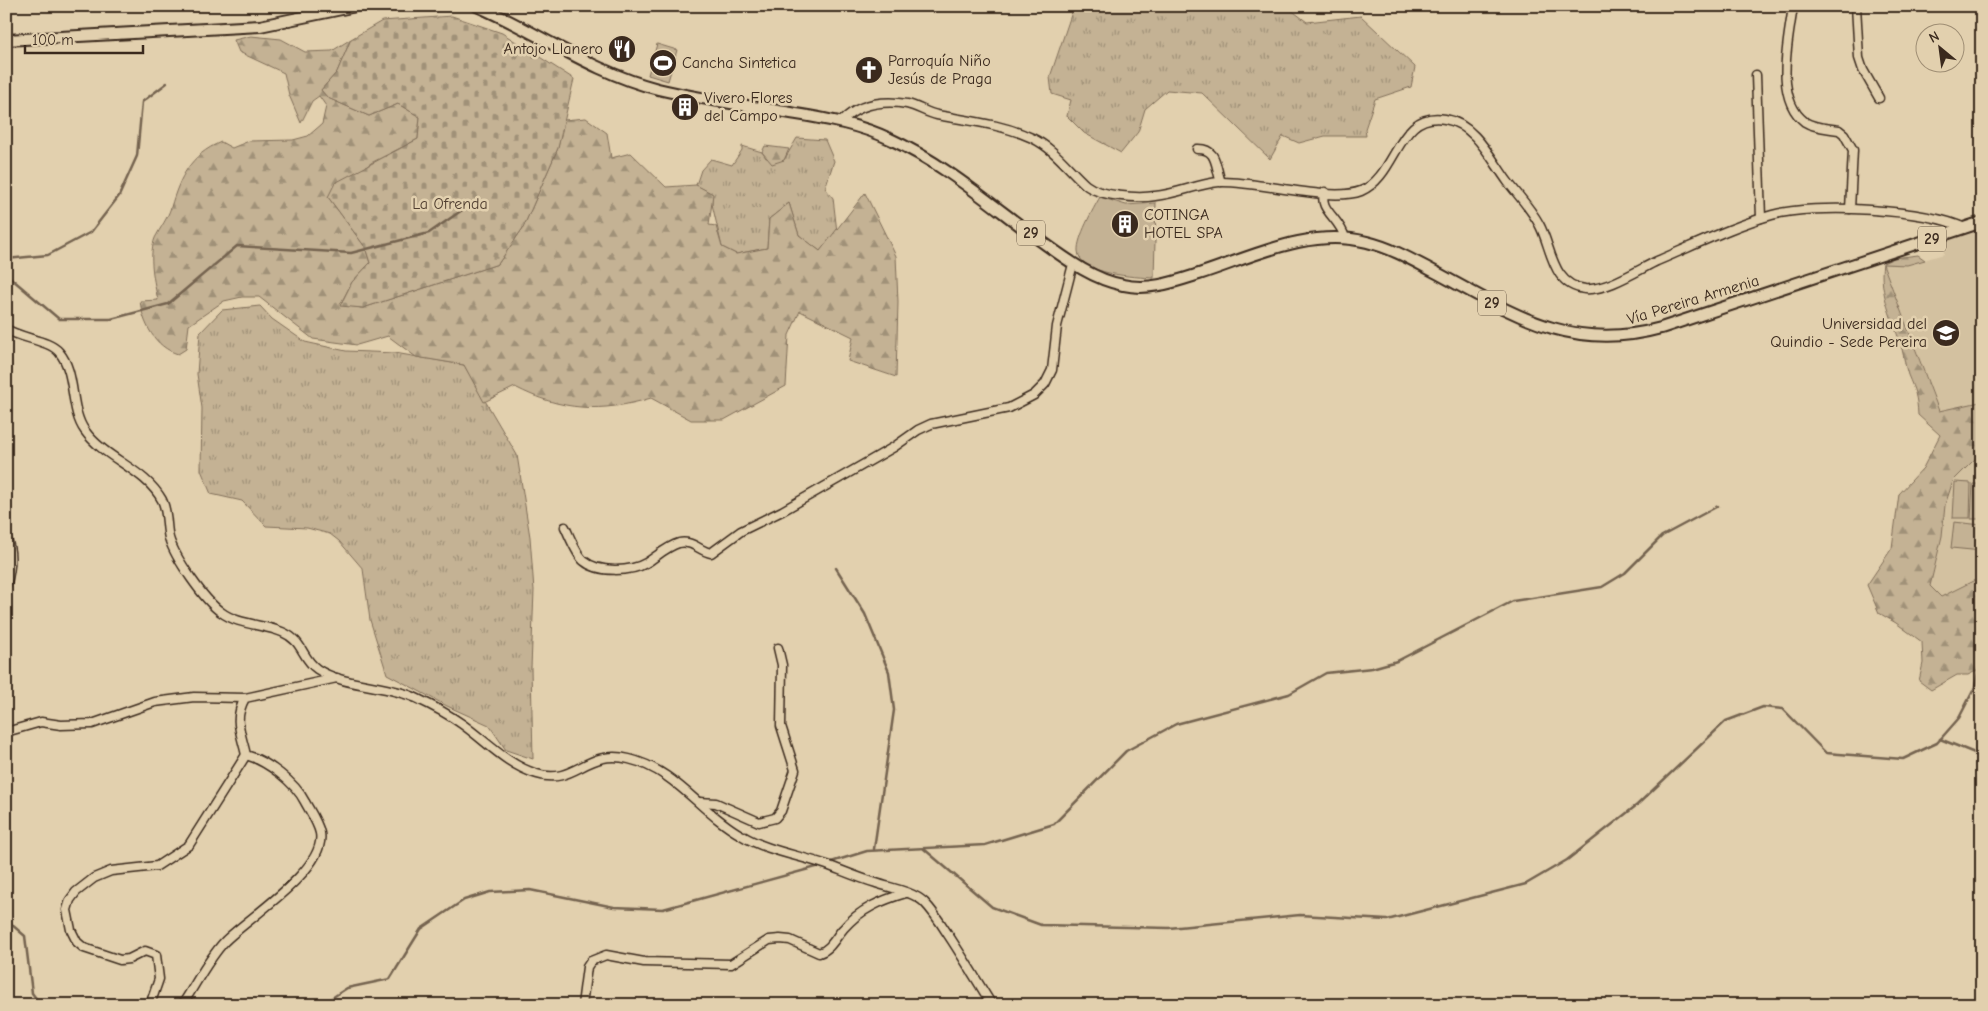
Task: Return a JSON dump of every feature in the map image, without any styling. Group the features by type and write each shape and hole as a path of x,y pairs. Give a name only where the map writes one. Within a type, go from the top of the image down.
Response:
{"main road":[{"path":"6,40 260,26 356,6"},
{"name":"Vía Pereira Armenia","path":"477,6 607,71 644,85 841,122 887,137 925,157 1073,264 1117,284 1148,287 1184,279 1290,244 1313,239 1345,238 1368,242 1393,250 1488,301 1532,322 1562,331 1602,337 1632,335 1661,328 1982,222"}],"street":[{"path":"1793,6 1784,76 1787,93 1805,122 1818,127 1839,130 1850,144 1853,150 1850,209"},
{"path":"1856,6 1860,58 1863,70 1879,98"},
{"path":"1756,75 1761,218"},
{"path":"841,122 855,109 872,104 907,104 932,114 987,123 1033,138 1058,156 1087,186 1095,190 1136,198 1156,196 1222,182 1353,193 1368,187 1386,167 1401,140 1415,124 1431,118 1448,119 1458,124 1481,143 1539,223 1556,270 1566,281 1585,289 1606,286 1645,267 1761,218 1788,212 1850,209 1940,219 1965,228"},
{"path":"1196,149 1204,149 1214,156 1222,182"},
{"path":"1325,192 1322,202 1324,207 1341,226 1345,238"},
{"path":"565,527 583,561 602,568 621,569 644,564 680,543 691,543 704,552 711,553 741,531 782,511 894,447 918,430 931,424 1009,408 1024,402 1045,384 1052,370 1057,326 1073,264"},
{"path":"6,329 20,337 56,348 65,360 83,429 95,442 122,461 157,494 165,508 169,539 183,568 219,611 233,619 266,626 297,640 314,668 337,678 389,688 416,698 460,723 509,762 536,774 553,777 563,776 594,759 607,756 626,758 644,763 671,778 739,835 765,846 825,864 921,899 934,913 969,964 992,1005"},
{"path":"6,537 11,547 10,573 6,586"},
{"path":"699,802 716,803 759,822 775,818 781,811 795,770 781,726 782,665 778,648"},
{"path":"6,732 41,722 61,725 92,724 155,702 194,697 245,698 337,678"},
{"path":"150,1005 160,979 156,955 146,951 129,959 120,960 84,948 77,942 71,930 68,904 76,892 94,878 111,871 157,866 189,846 246,755 237,719 245,698"},
{"path":"182,1005 225,942 299,878 314,858 320,845 320,832 302,797 279,774 256,758 246,755"},
{"path":"582,1005 587,967 598,957 613,956 644,962 731,964 769,940 780,939 790,940 819,953 826,950 853,919 879,900 906,893"}],"shaded area":[{"name":"Universidad del Quindio - Sede Pereira","path":"1982,230 1982,405 1980,402 1940,412 1883,263 1907,265 1944,254 1943,242"},
{"path":"1982,446 1982,573 1977,578 1941,597 1930,586 1942,536 1945,505 1953,481 1975,459"}],"green space":[{"path":"1074,6 1286,6 1307,22 1361,16 1415,67 1411,87 1375,99 1365,129 1366,136 1325,136 1299,143 1283,136 1270,159 1202,93 1167,90 1145,109 1138,132 1121,153 1084,133 1067,116 1071,100 1052,94 1050,77"},
{"name":"La Ofrenda","path":"452,16 502,33 574,79 558,148 523,228 498,264 363,308 340,306 352,282 370,263 365,247 328,197 335,183 418,139 420,117 398,104 369,116 328,98 321,90 337,72 351,39 382,21"},
{"path":"251,36 281,39 305,52 332,51 351,39 337,72 321,90 328,98 369,116 398,104 420,117 418,139 371,163 328,197 365,247 370,263 352,282 340,305 363,308 498,264 523,228 558,148 564,120 586,118 607,133 611,158 631,153 666,187 696,185 713,194 709,225 716,226 722,247 736,254 767,248 769,219 789,203 799,235 820,251 865,193 896,256 898,302 896,377 848,361 853,337 800,311 789,335 786,386 724,420 691,420 651,398 616,406 582,407 549,401 515,387 484,402 464,365 416,357 388,336 357,345 313,339 259,297 242,297 224,301 189,325 186,349 178,354 170,351 157,340 147,326 140,301 158,300 152,269 153,245 168,215 178,186 188,168 201,153 221,142 232,148 249,141 293,140 308,136 322,124 326,106 319,96 312,101 301,123 289,95 284,73 239,52 234,40"},
{"name":"Cancha Sintetica","path":"657,44 677,50 668,81 648,75"},
{"path":"797,138 825,140 834,161 825,188 833,198 837,232 820,251 799,235 789,203 769,219 767,248 736,254 722,247 712,204 712,194 696,185 701,170 711,159 732,165 742,150 742,146 762,152 766,158 784,160"},
{"path":"765,146 789,149 784,160 772,164 762,152"},
{"path":"1100,197 1126,205 1156,203 1154,278 1135,277 1098,270 1081,259 1078,245"},
{"path":"1918,255 1925,260 1907,265 1883,264 1939,411 1980,402 1982,405 1982,446 1975,459 1953,481 1945,505 1942,536 1930,586 1941,597 1977,579 1982,573 1982,668 1968,675 1957,675 1931,690 1919,681 1923,663 1922,642 1879,613 1867,585 1892,548 1899,494 1923,468 1940,435 1918,415 1915,394 1883,285 1882,274 1883,263 1894,258"},
{"path":"260,306 272,319 305,342 346,351 395,353 464,365 517,455 530,537 534,590 531,668 533,759 506,750 489,725 447,706 387,674 370,620 363,569 339,541 330,534 307,528 266,526 242,501 211,494 201,470 202,408 197,374 200,333 222,310"},
{"path":"1955,482 1971,483 1970,518 1953,518"},
{"path":"1973,484 1982,484 1982,519 1971,519"},
{"path":"1954,522 1982,525 1982,551 1951,548"}],"waterway":[{"path":"6,259 48,255 91,232 119,196 137,156 142,102 167,83"},
{"path":"6,274 59,319 111,319 168,304 237,246 351,253 429,233 468,206"},
{"path":"828,863 867,851 985,845 1054,824 1126,751 1176,724 1289,694 1326,673 1372,668 1397,661 1513,601 1602,587 1625,573 1662,536 1718,506"},
{"path":"836,568 865,614 889,672 894,710 874,849"},
{"path":"924,849 992,907 1041,925 1169,928 1300,915 1387,920 1526,884 1567,860 1637,805 1726,721 1763,707 1783,709 1826,753 1903,759 1937,743 1959,718 1975,687 1982,652"},
{"path":"1940,739 1982,756"},
{"path":"321,1005 347,988 390,979 421,929 464,900 490,892 530,890 614,907 663,909 820,866"},
{"path":"6,924 11,924 25,936 32,993 41,1005"}],"place":[{"name":"Antojo Llanero","path":"622,49"},
{"name":"Cancha Sintetica","path":"663,63"},
{"name":"Parroquía Niño Jesús de Praga","path":"869,70"},
{"name":"Vivero Flores del Campo","path":"685,107"},
{"name":"COTINGA HOTEL SPA","path":"1125,224"},
{"name":"Universidad del Quindio - Sede Pereira","path":"1946,333"}]}
